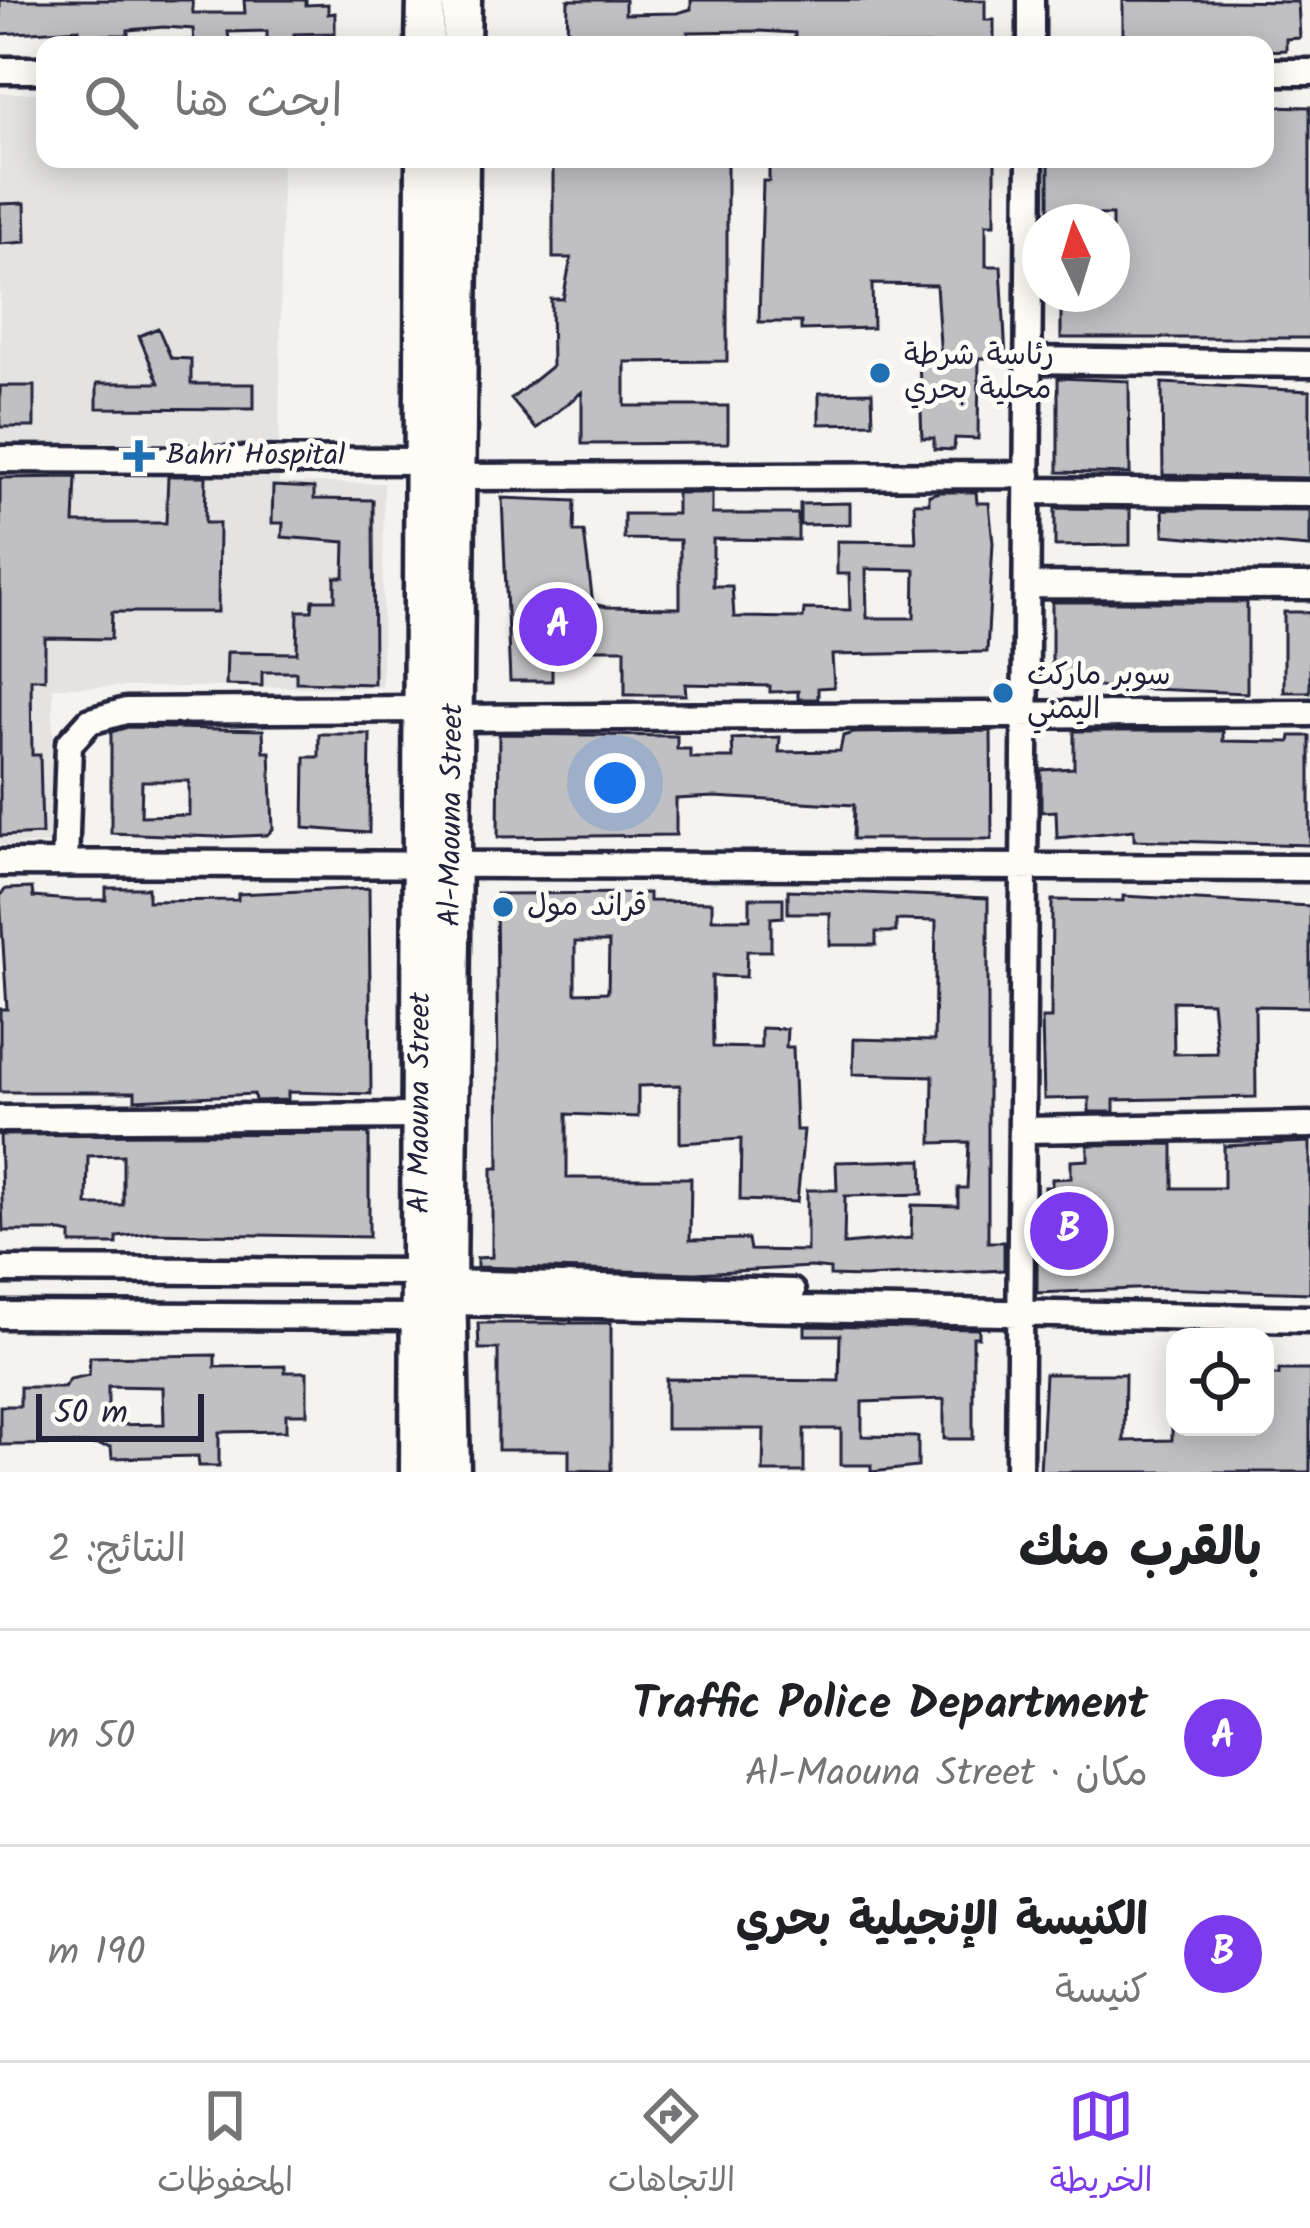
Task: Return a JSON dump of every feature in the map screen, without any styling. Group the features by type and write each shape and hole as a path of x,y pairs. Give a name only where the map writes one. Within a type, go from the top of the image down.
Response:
{"highway":[{"path":"425,0 425,36"},
{"path":"461,36 462,0"},
{"name":"Al Maouna Street","path":"419,1472 433,1293 420,1116 436,867 440,469 425,168"},
{"path":"440,469 459,168"},
{"name":"Al-Maouna Street","path":"436,867 433,1293 451,1472"}],"street":[{"path":"1031,0 1031,36"},
{"path":"0,70 36,70"},
{"path":"1274,72 1310,72"},
{"path":"1019,1472 1030,168"},
{"path":"1029,360 1310,364"},
{"path":"0,459 1310,494"},
{"path":"1028,585 1310,586"},
{"path":"65,863 69,744 91,721 126,711 1310,713"},
{"path":"0,863 1026,871 1310,868"},
{"path":"0,1120 420,1116"},
{"path":"1024,1130 1310,1125"},
{"path":"0,1270 433,1293 1020,1305 1310,1305"},
{"path":"0,1315 433,1293"},
{"path":"1020,1305 1310,1319"}],"shaded area":[{"name":"Bahri Hospital","path":"0,93 36,93 36,168 282,168 279,483 384,483 382,687 53,687 53,843 0,845"}],"building":[{"path":"0,0 192,0 193,13 245,13 244,0 306,0 306,5 328,4 328,14 335,13 335,33 294,36 267,36 267,31 194,36 193,29 164,27 128,30 128,35 78,35 79,29 0,34"},
{"path":"568,0 625,0 625,14 677,13 691,9 691,0 985,0 985,20 994,20 994,36 795,36 759,31 567,36"},
{"path":"1123,0 1298,2 1300,38 1286,39 1286,50 1274,51 1274,36 1123,36"},
{"path":"1274,106 1310,107 1310,338 1061,338 1061,312 1130,312 1130,204 1049,204 1049,168 1274,168"},
{"path":"553,168 727,168 727,361 625,362 625,406 728,406 728,443 582,444 582,392 536,429 511,399 552,366 551,299 563,299 571,258 553,258"},
{"path":"769,168 995,168 995,224 986,224 986,266 1001,266 1006,358 979,358 978,439 955,438 954,450 934,449 934,438 922,438 919,359 941,359 936,285 872,284 873,328 801,330 801,322 759,322 763,181 769,181"},
{"path":"25,203 26,242 0,244 0,204"},
{"path":"158,328 171,358 191,359 191,384 254,384 254,409 97,408 97,383 159,383 139,336"},
{"path":"1058,378 1129,381 1130,474 1058,472"},
{"path":"1162,383 1310,391 1310,478 1163,475"},
{"path":"0,386 34,386 34,427 0,427"},
{"path":"872,392 873,423 819,424 819,393"},
{"path":"168,476 206,476 205,523 219,523 218,612 112,612 111,639 45,638 45,679 31,679 32,755 40,755 42,834 0,836 0,478 76,477 74,523 166,523"},
{"path":"273,486 314,488 314,499 373,500 374,684 296,682 296,672 262,672 262,686 226,685 227,652 297,653 298,611 312,611 313,600 335,600 335,577 344,577 345,542 282,537 283,523 272,523"},
{"path":"976,492 977,503 989,503 993,543 987,652 832,655 834,687 818,688 818,699 798,699 798,691 770,692 770,686 685,684 686,695 625,695 625,649 552,649 552,681 510,681 502,498 575,501 574,532 584,532 593,604 607,607 680,608 680,540 624,539 624,514 677,514 677,493 712,493 712,514 798,514 798,540 713,539 713,586 732,586 734,617 803,618 804,609 850,610 849,574 837,574 837,541 916,542 914,503 929,503 929,495","holes":["866,569 915,570 914,618 867,618"]},
{"path":"850,503 850,524 800,525 800,504"},
{"path":"1055,508 1130,509 1130,545 1055,546"},
{"path":"1163,509 1310,510 1310,547 1164,535"},
{"path":"1052,602 1247,602 1247,693 1052,685"},
{"path":"1284,612 1310,612 1310,692 1284,692"},
{"path":"128,727 263,730 264,752 270,752 273,829 267,835 218,837 111,833 111,732","holes":["142,781 189,781 189,815 141,816"]},
{"path":"991,731 992,839 853,839 854,805 714,797 676,799 676,835 498,837 499,734 677,736 677,749 690,749 690,758 733,758 732,739 780,737 779,752 840,751 843,736 854,733"},
{"path":"1074,731 1223,731 1223,741 1290,742 1291,736 1310,736 1310,845 1134,840 1134,830 1057,838 1056,811 1041,812 1041,770 1074,768"},
{"path":"319,734 370,734 369,833 304,828 305,757 319,757"},
{"path":"32,888 33,897 106,900 106,888 148,888 148,901 238,900 238,894 369,888 371,1094 288,1092 288,1100 255,1101 254,1094 135,1100 135,1092 0,1092 0,1009 7,1009 0,895 6,889"},
{"path":"788,890 988,898 988,1242 1004,1242 1004,1270 863,1277 830,1276 830,1269 811,1267 695,1273 477,1267 477,1258 492,1257 492,1168 499,1168 496,894 649,893 649,901 712,902 712,919 750,919 750,898 783,898 783,917 771,918 771,951 747,951 746,977 712,976 713,1047 761,1048 761,1028 787,1029 786,1047 793,1047 796,1130 804,1130 797,1202 740,1200 741,1139 680,1143 680,1085 638,1086 638,1117 567,1114 567,1178 691,1178 690,1240 748,1239 750,1250 807,1251 807,1190 837,1190 836,1162 922,1160 923,1194 845,1196 844,1244 911,1238 912,1205 958,1206 958,1188 967,1188 969,1142 932,1143 933,1076 853,1074 854,1039 934,1041 936,921 896,920 896,932 876,932 876,945 830,945 830,913 788,913","holes":["575,942 609,942 608,992 575,993"]},
{"path":"1123,896 1310,906 1310,1007 1255,1006 1256,1097 1114,1100 1114,1112 1089,1112 1089,1098 1044,1099 1042,1018 1051,1018 1052,900 1123,901","holes":["1173,1001 1212,1002 1217,1053 1174,1054"]},
{"path":"369,1133 369,1237 151,1233 117,1237 117,1244 71,1244 71,1234 57,1231 3,1231 0,1135","holes":["123,1155 123,1205 87,1205 88,1156"]},
{"path":"1310,1142 1310,1293 1160,1288 1037,1293 1037,1250 1046,1243 1045,1187 1052,1187 1052,1179 1071,1178 1071,1161 1088,1160 1088,1145 1173,1144 1173,1188 1224,1188 1224,1146"},
{"path":"478,1323 611,1323 611,1471 569,1470 569,1450 498,1450 498,1349 479,1349"},
{"path":"805,1326 979,1329 979,1337 973,1337 973,1439 944,1439 944,1399 862,1402 862,1436 918,1437 918,1467 871,1472 871,1465 841,1465 841,1429 804,1429 804,1472 763,1472 764,1429 666,1429 666,1379 839,1381 840,1335 805,1335"},
{"path":"215,1355 215,1367 285,1366 285,1372 307,1372 307,1414 286,1414 286,1431 219,1432 219,1466 199,1466 198,1456 112,1458 111,1447 91,1444 0,1445 0,1406 20,1406 20,1387 64,1387 70,1379 89,1375 90,1357","holes":["108,1386 163,1387 164,1424 108,1425"]},
{"path":"1279,1370 1310,1370 1310,1472 1040,1472 1045,1374 1125,1374 1124,1441 1274,1436 1274,1375"}],"place":[{"name":"رئاسة شرطة محلية بحري","path":"880,373"},
{"name":"Bahri Hospital","path":"139,456"},
{"name":"Traffic Police Department","path":"558,627"},
{"name":"سوبر ماركت اليمني","path":"1003,693"},
{"name":"قراند مول","path":"503,907"},
{"name":"الكنيسة الإنجيلية بحري","path":"1069,1231"}]}
